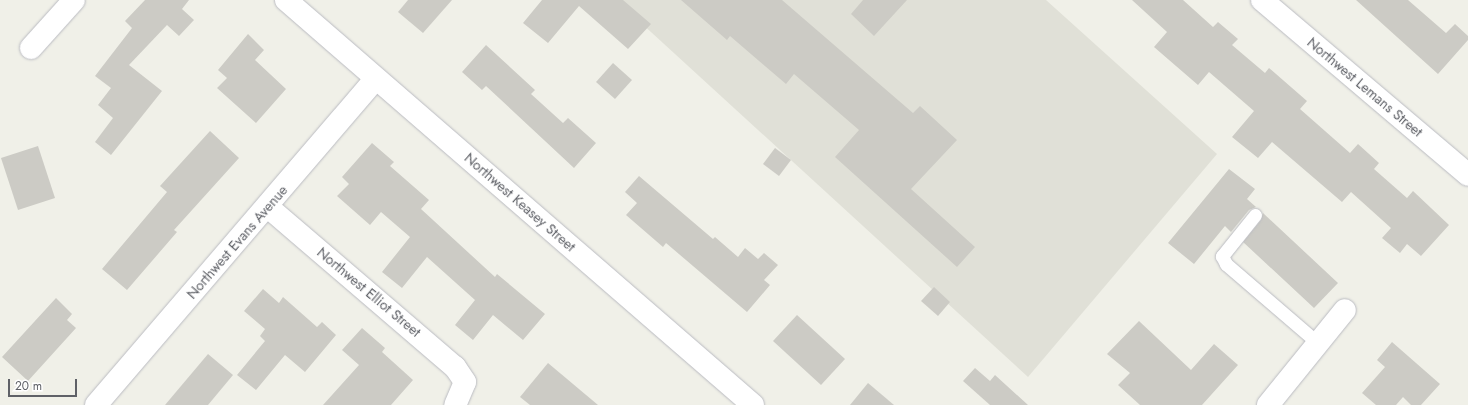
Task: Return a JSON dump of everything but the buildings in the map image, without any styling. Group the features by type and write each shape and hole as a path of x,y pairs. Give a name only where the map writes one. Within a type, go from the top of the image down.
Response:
{"street":[{"path":"31,48 74,0"},
{"name":"Northwest Keasey Street","path":"286,0 753,405"},
{"name":"Northwest Lemans Street","path":"1262,0 1468,175"},
{"name":"Northwest Evans Avenue","path":"96,405 268,207 376,78"},
{"name":"Northwest Elliot Street","path":"268,207 444,357 465,382 455,405"},
{"path":"1268,405 1345,310"}],"lane":[{"path":"1255,215 1222,256 1226,264 1318,343"}],"shaded area":[{"path":"616,0 1046,0 1217,154 1028,377"}]}
